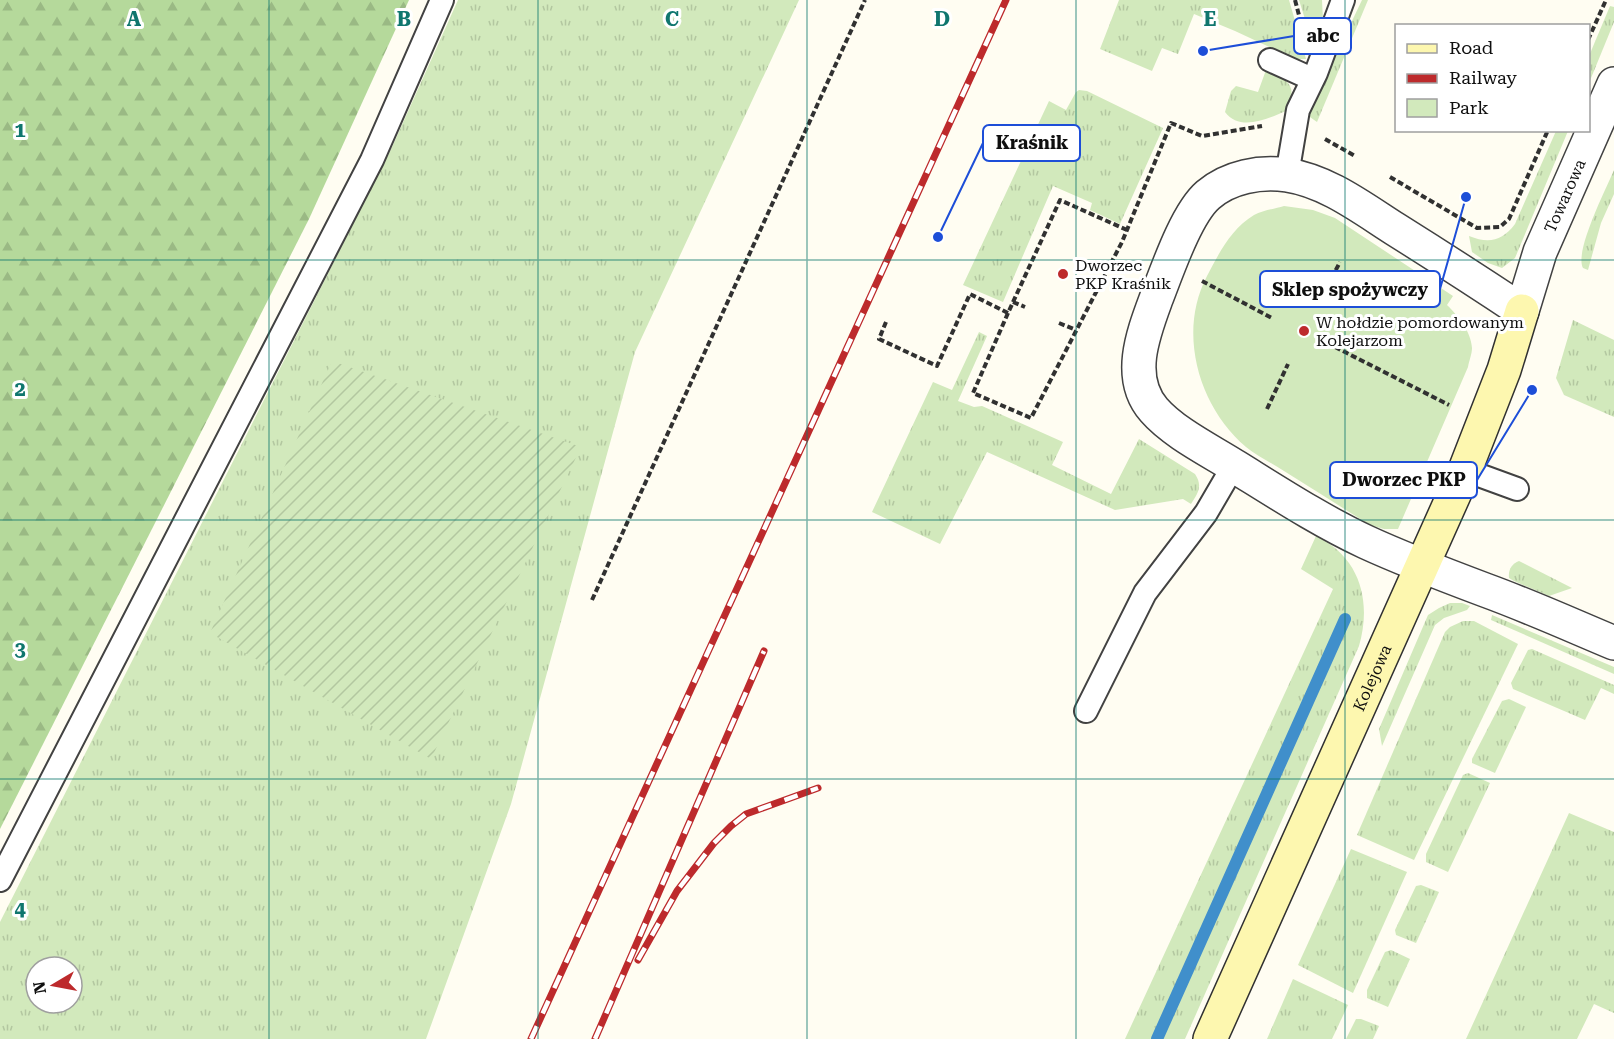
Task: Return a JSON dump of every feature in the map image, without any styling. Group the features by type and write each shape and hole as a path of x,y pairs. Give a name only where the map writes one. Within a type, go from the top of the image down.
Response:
{"street":[{"name":"Towarowa","path":"1522,311 1540,252 1614,84"},
{"path":"1522,311 1341,195 1304,179 1263,173 1240,178 1208,195 1198,207 1169,266 1141,347 1138,371 1142,390 1153,409 1179,430 1364,541 1422,567 1487,590 1614,643"},
{"name":"Kolejowa","path":"1210,1039 1466,470 1504,370 1522,311"}],"lane":[{"path":"0,880 372,160 442,0"},
{"path":"1287,175 1298,110 1343,0"},
{"path":"1270,60 1312,79"},
{"path":"1086,711 1145,593 1206,513 1234,465"},
{"path":"1466,470 1517,489"}],"path":[{"path":"592,600 865,0"},
{"path":"1590,36 1606,0"},
{"path":"1509,219 1547,132"},
{"path":"886,322 879,339 938,366 970,294 1008,313 1060,200 1127,230"},
{"path":"1319,302 1340,262"},
{"path":"1204,282 1272,318"},
{"path":"1014,302 1025,307"},
{"path":"1059,322 1076,330"},
{"path":"1335,347 1458,410"},
{"path":"1267,409 1288,364"}],"green space":[{"path":"0,0 409,0 309,219 0,829"},
{"path":"458,0 799,0 635,352 511,804 426,1039 0,1039 0,922 392,147"},
{"path":"1119,0 1289,0 1306,59 1295,59 1194,14 1178,54 1162,48 1152,71 1100,49"},
{"path":"1299,0 1322,0 1323,21 1315,51"},
{"path":"1362,0 1368,0 1317,122 1307,115"},
{"path":"1610,6 1614,7 1614,22 1590,81 1590,54"},
{"path":"1266,70 1289,84 1291,95 1286,111 1254,122 1246,123 1231,118 1225,112 1231,91 1236,86 1258,92"},
{"path":"1079,90 1087,91 1163,128 1120,224 1090,210 1092,203 1053,186 1003,302 963,285 1049,101 1066,110"},
{"path":"1556,132 1568,132 1515,258 1502,268 1488,263 1472,252 1469,236 1483,240 1495,239 1505,234 1515,224"},
{"path":"1614,170 1614,194 1601,223 1588,270 1583,268 1581,260 1583,249 1592,220"},
{"path":"1284,206 1313,210 1335,218 1453,296 1447,305 1467,330 1472,348 1468,367 1398,529 1384,529 1370,525 1250,450 1230,431 1205,390 1194,345 1194,321 1198,298 1207,276 1221,250 1239,227 1258,213"},
{"path":"1573,320 1614,340 1614,417 1564,395 1556,378"},
{"path":"979,332 987,336 958,401 974,407 982,406 1063,442 1052,465 1111,494 1139,439 1195,474 1199,486 1191,504 1183,499 1115,510 987,452 940,544 872,512 933,382 952,390"},
{"path":"332,361 581,447 431,759 210,633"},
{"path":"1316,536 1343,556 1359,582 1364,613 1359,646 1185,1039 1125,1039 1333,589 1301,569"},
{"path":"1519,561 1572,588 1549,596 1514,581 1509,578 1509,572 1512,565"},
{"path":"1450,603 1470,606 1467,610 1444,618 1435,625 1382,746 1379,729 1428,615"},
{"path":"1492,615 1614,667 1614,674 1491,620"},
{"path":"1463,621 1474,621 1518,644 1414,860 1357,835 1445,632"},
{"path":"1532,649 1614,685 1614,694 1601,688 1585,720 1513,689 1511,683 1528,650"},
{"path":"1509,699 1526,707 1495,773 1472,763 1472,759 1502,701"},
{"path":"1468,773 1490,783 1448,872 1426,862 1426,854 1463,775"},
{"path":"1569,813 1614,832 1614,1013 1594,1004 1577,1039 1466,1039"},
{"path":"1351,849 1407,872 1353,993 1298,965"},
{"path":"1421,885 1439,892 1416,943 1396,935 1395,930 1416,886"},
{"path":"1391,950 1410,959 1388,1007 1367,998 1367,990 1385,952"},
{"path":"1293,979 1348,1005 1332,1039 1267,1039"},
{"path":"1356,1019 1379,1026 1373,1039 1346,1039"}],"waterway":[{"path":"1157,1039 1345,619"}],"railway":[{"path":"531,1039 1006,0"},
{"path":"595,1039 764,651"},
{"path":"638,960 677,891 714,843 731,826 746,814 818,788"}],"place":[{"name":"abc","path":"1203,51"},
{"name":"Sklep spożywczy","path":"1466,197"},
{"name":"Kraśnik","path":"938,237"},
{"name":"Dworzec PKP Kraśnik","path":"1063,274"},
{"name":"W hołdzie pomordowanym Kolejarzom","path":"1304,331"},
{"name":"Dworzec PKP","path":"1532,390"}]}
